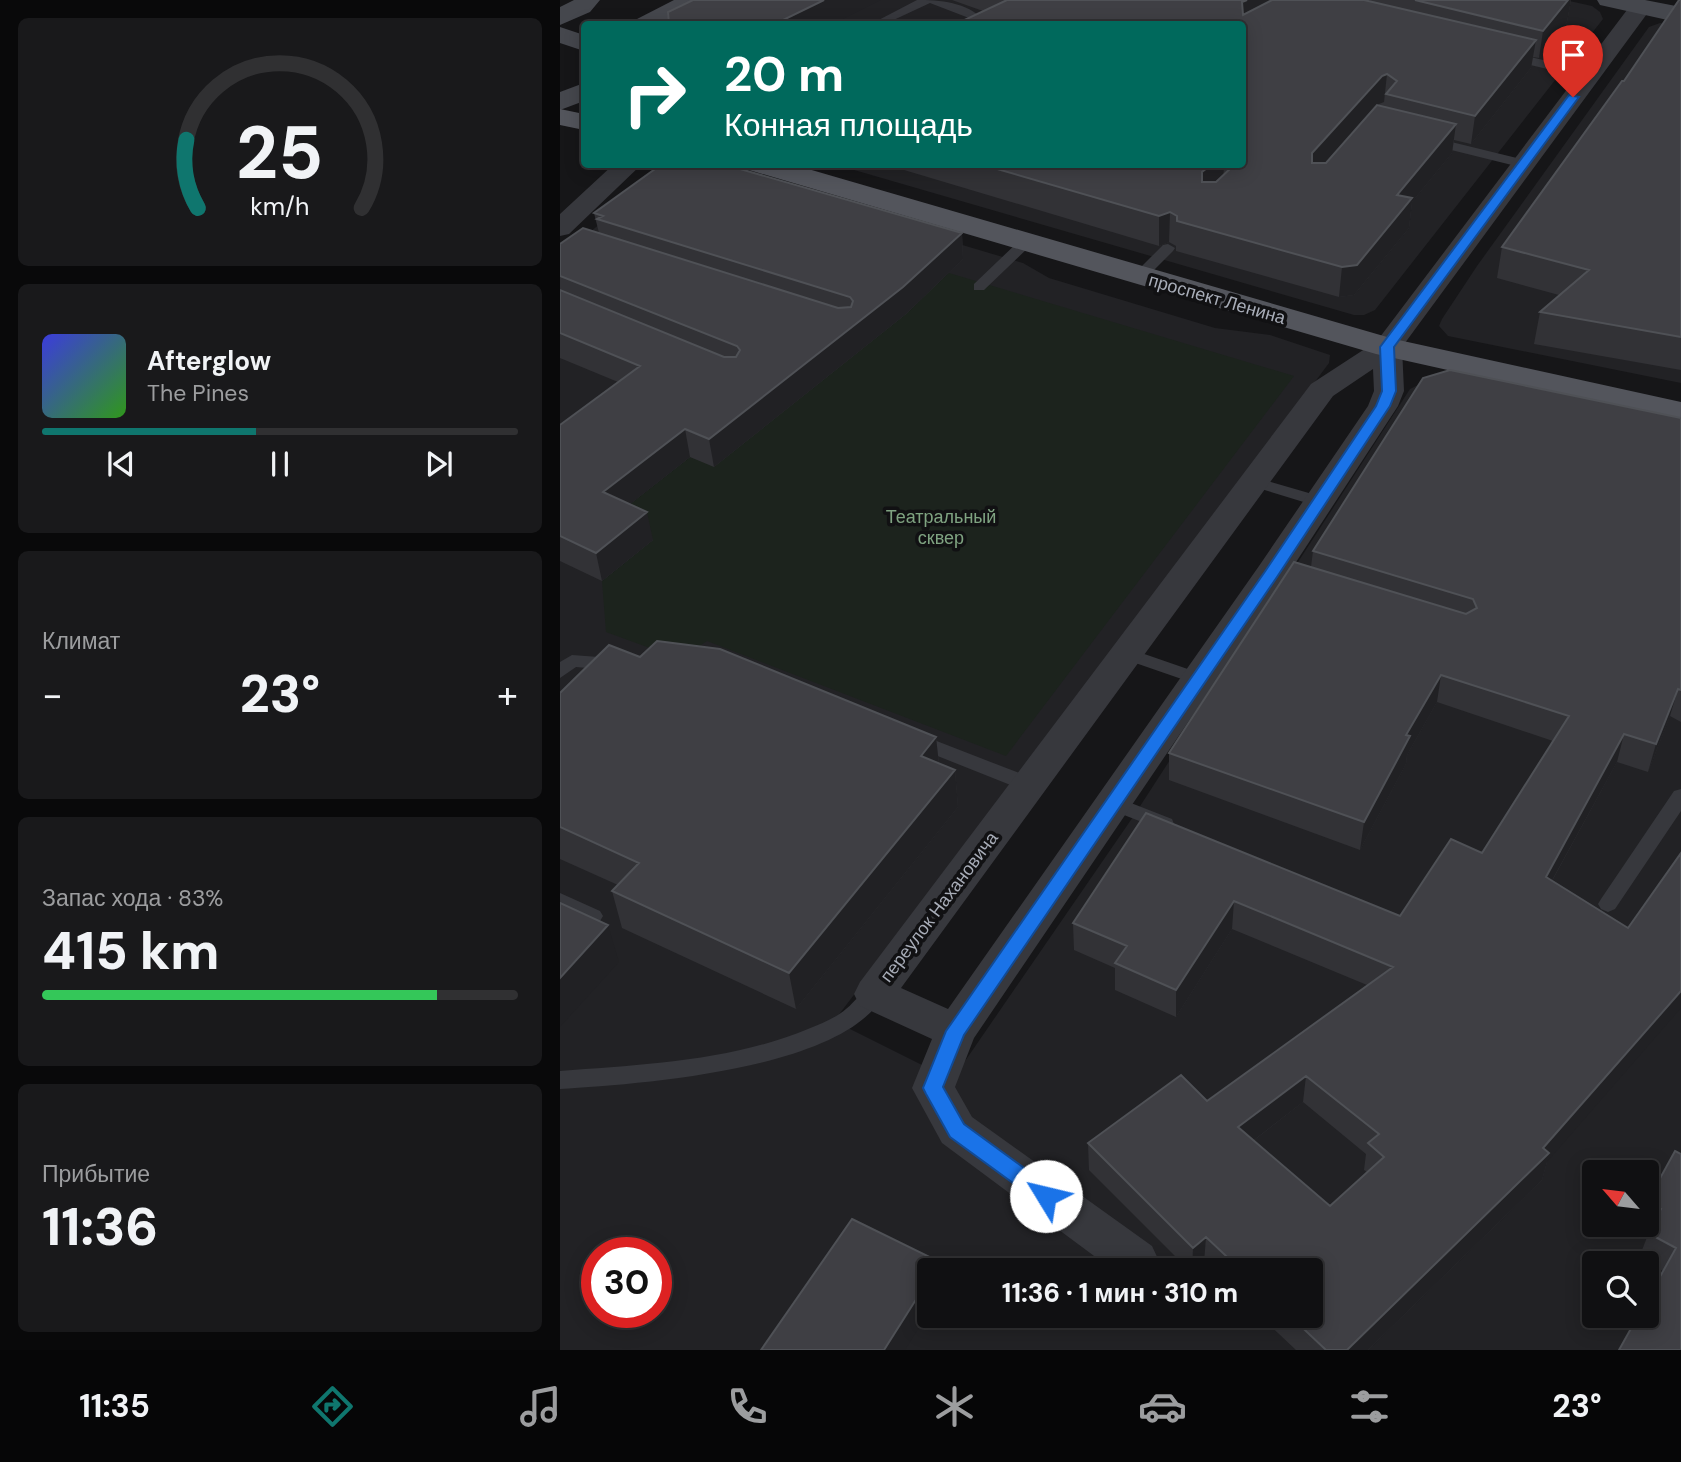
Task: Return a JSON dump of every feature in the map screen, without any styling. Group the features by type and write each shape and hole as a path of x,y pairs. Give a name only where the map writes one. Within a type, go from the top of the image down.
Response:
{"main road":[{"path":"560,17 581,7 588,0"},
{"path":"652,21 693,0"},
{"path":"1609,0 1643,3 1681,15"},
{"path":"560,35 581,42"},
{"path":"560,102 581,92"},
{"path":"560,117 581,121"},
{"name":"проспект Ленина","path":"772,168 1387,347 1681,412"}],"street":[{"name":"переулок Нахановича","path":"956,1031 874,994 1322,390 1387,347 1643,3"},
{"path":"564,237 626,168"},
{"path":"1132,1258 957,1130 933,1088 956,1031 1199,679 1277,576 1320,502 1383,406 1389,391 1387,347"}],"lane":[{"path":"883,21 926,0"},
{"path":"940,1 972,16 976,21"},
{"path":"1502,54 1590,75"},
{"path":"1422,139 1524,164"},
{"path":"979,287 1025,243"},
{"path":"1140,276 1168,248"},
{"path":"1254,482 1320,502"},
{"path":"1127,654 1199,679"},
{"path":"560,672 572,661 635,666"},
{"path":"893,731 1030,785"},
{"path":"1608,904 1680,801"},
{"path":"1113,803 1184,831"},
{"path":"560,901 593,916"},
{"path":"560,1080 673,1070 754,1055 849,1019 874,994"}],"shaded area":[{"path":"724,0 1565,0 1592,6 1600,12 1603,19 1375,310 1364,315 1354,315 847,168 1246,168 1246,21 679,21"},
{"path":"1660,23 1681,26 1681,383 1448,336 1439,326 1477,266 1649,27"},
{"path":"706,169 1023,263 1049,278 1215,328 1270,335 1330,355 1329,363 1053,734 834,1021 952,1080 1135,814 1410,389 1424,382 1681,431 1681,1350 560,1350 560,256 641,191"}],"green space":[{"name":"Театральный сквер","path":"949,273 1294,376 1006,756 707,641 680,659 606,632 602,581 653,540 610,520 690,457 714,466"}],"building":[{"path":"693,0 824,0 781,21 669,21 668,12"},
{"path":"1007,0 1247,0 1242,2 1243,15 1272,0 1364,0 1536,40 1475,116 1386,94 1397,81 1387,74 1382,76 1312,153 1312,163 1326,163 1377,105 1456,124 1397,195 1412,198 1357,265 1342,267 1177,221 1177,216 1170,212 1159,216 994,168 1207,168 1202,172 1202,182 1216,182 1231,168 1246,168 1246,21 962,21"},
{"path":"1415,0 1568,0 1543,31"},
{"path":"1679,0 1681,337 1540,312 1589,270 1502,247 1624,81"},
{"path":"656,168 737,168 962,233 903,287 709,439 685,429 603,492 647,512 596,553 560,536 560,425 640,366 560,333 560,290 724,357 736,357 740,350 737,346 560,276 560,244 583,228 838,308 851,307 853,301 850,297 597,219 603,216 594,213"},
{"path":"1450,370 1681,418 1681,690 1678,689 1656,744 1624,734 1546,877 1628,928 1681,853 1681,991 1543,1148 1549,1153 1347,1350 1326,1350 1303,1328 1323,1328 1323,1258 1228,1258 1206,1237 1193,1248 1088,1143 1181,1075 1207,1101 1393,967 1234,901 1176,990 1115,963 1127,946 1073,923 1146,813 1400,916 1451,839 1482,853 1569,716 1441,675 1406,735 1410,736 1364,822 1169,753 1294,562 1466,614 1477,608 1473,599 1313,551 1423,378","holes":["1306,1076 1379,1134 1368,1143 1384,1157 1330,1206 1238,1127"]},
{"path":"657,641 720,649 936,737 921,756 955,770 789,973 612,891 639,863 560,827 560,693 609,645 640,657"},
{"path":"560,903 608,925 560,978"},
{"path":"1675,1151 1681,1154 1681,1350 1619,1350 1631,1328 1659,1328 1659,1278 1676,1248 1655,1237 1659,1237 1661,1209 1659,1180"},
{"path":"852,1219 932,1258 917,1258 917,1298 884,1350 761,1350"}],"route":[{"path":"1046,1196 957,1130 933,1088 956,1031 1271,574 1383,406 1389,391 1387,347 1573,97"}]}
